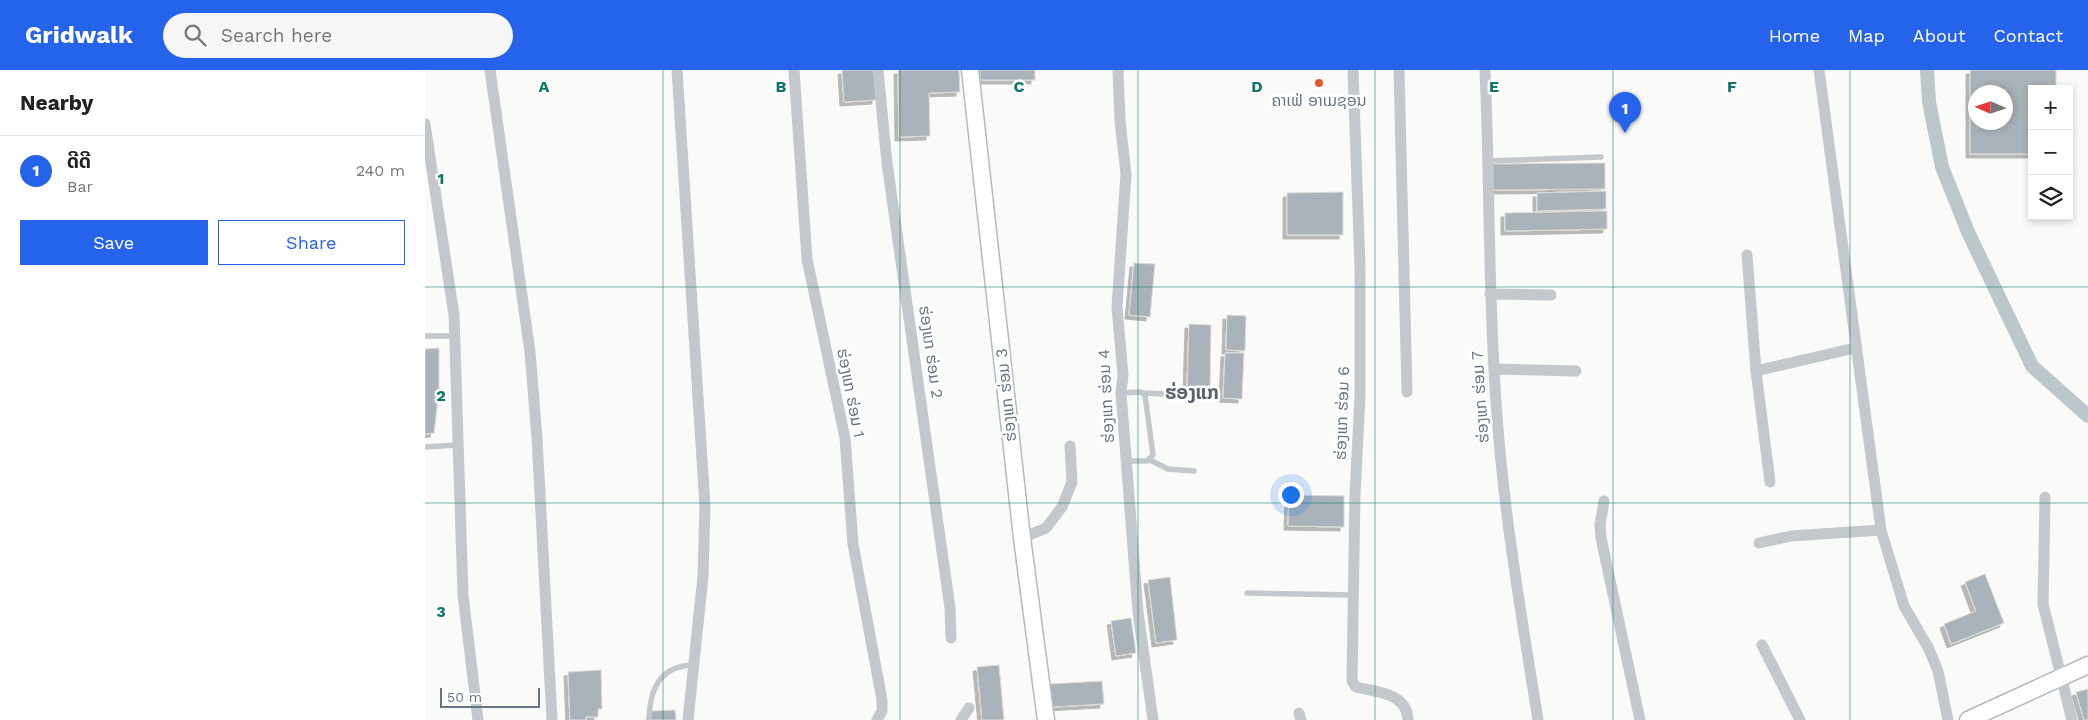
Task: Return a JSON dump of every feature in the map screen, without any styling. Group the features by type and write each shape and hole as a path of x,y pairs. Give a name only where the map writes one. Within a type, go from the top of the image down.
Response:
{"street":[{"path":"490,70 530,352 537,438 552,720"},
{"path":"677,70 705,506 703,576 688,720"},
{"name":"ຮ່ອງແກ ຮ່ອມ 1","path":"794,70 807,259 845,438 853,544 882,700 882,711 877,720"},
{"name":"ຮ່ອງແກ ຮ່ອມ 2","path":"878,70 887,163 947,589 951,638"},
{"name":"ຮ່ອງແກ ຮ່ອມ 3","path":"970,70 1022,538 1046,720"},
{"name":"ຮ່ອງແກ ຮ່ອມ 4","path":"1118,70 1120,121 1126,174 1117,307 1123,375 1121,393 1138,612 1153,720"},
{"name":"ຮ່ອງແກ ຮ່ອມ 6","path":"1353,70 1360,268 1360,396 1352,595 1352,681 1356,687 1384,694 1403,704 1407,709 1407,720"},
{"path":"1399,70 1407,392"},
{"name":"ຮ່ອງແກ ຮ່ອມ 7","path":"1485,70 1489,294 1494,370 1511,556 1538,720"},
{"path":"1819,70 1881,530 1904,606 1929,649 1937,671 1948,720"},
{"path":"425,124 455,336 463,595 478,720"},
{"path":"1747,254 1756,371 1770,482"},
{"path":"1489,294 1551,295"},
{"path":"1756,371 1855,348"},
{"path":"1494,370 1576,371"},
{"path":"1022,538 1046,528 1062,506 1072,482 1070,446"},
{"path":"2045,497 2043,604 2072,720"},
{"path":"1604,501 1600,525 1601,538 1640,720"},
{"path":"1759,543 1791,536 1881,530"},
{"path":"1762,645 1800,720"},
{"path":"1968,720 2088,666"},
{"path":"961,720 969,708"}],"lane":[{"path":"1488,161 1601,157"},
{"path":"425,336 455,336"},
{"path":"1121,393 1216,396"},
{"path":"1143,393 1153,455 1150,460"},
{"path":"425,447 458,445"},
{"path":"1125,461 1150,460 1168,469 1194,471"},
{"path":"1247,593 1352,595"},
{"path":"649,720 650,699 654,686 671,669 680,665 694,665"}],"building":[{"path":"842,70 874,70 876,100 844,102"},
{"path":"898,70 959,70 960,92 929,93 930,136 899,137"},
{"path":"980,70 1035,70 1035,80 980,80"},
{"path":"1970,70 2056,70 2056,85 2028,85 2028,154 1970,154 1970,130 2013,130 2013,85 1970,85"},
{"path":"1605,163 1605,189 1493,190 1493,164"},
{"path":"1606,191 1606,209 1537,211 1537,193"},
{"path":"1343,192 1343,235 1287,235 1287,193"},
{"path":"1607,211 1607,229 1505,231 1505,213"},
{"path":"1134,263 1155,264 1150,317 1129,315"},
{"path":"1227,315 1246,316 1245,351 1226,350"},
{"path":"1189,324 1211,325 1210,389 1187,389"},
{"path":"439,348 439,391 434,433 425,434 425,349"},
{"path":"1225,353 1244,353 1242,399 1223,398"},
{"path":"1289,495 1344,496 1344,527 1288,526"},
{"path":"1985,574 2004,623 1951,644 1944,624 1976,611 1965,582"},
{"path":"1170,577 1177,640 1156,643 1148,580"},
{"path":"1131,618 1136,653 1116,656 1111,621"},
{"path":"999,665 1004,720 982,720 977,667"},
{"path":"601,670 602,709 598,709 598,717 586,717 586,720 570,720 568,672"},
{"path":"1102,681 1104,704 1052,707 1050,684"},
{"path":"2088,689 2088,720 2084,720 2076,692"},
{"path":"675,710 676,720 651,720 651,711"}],"waterway":[{"path":"1927,70 1929,102 1942,167 1968,232 2032,366 2088,416"}],"place":[{"name":"ຄາເຟ່ ອາເມຊອນ","path":"1319,83"},
{"name":"ດີດີ","path":"1625,133"}],"district":[{"name":"ຮ່ອງແກ","path":"1192,392"}]}
